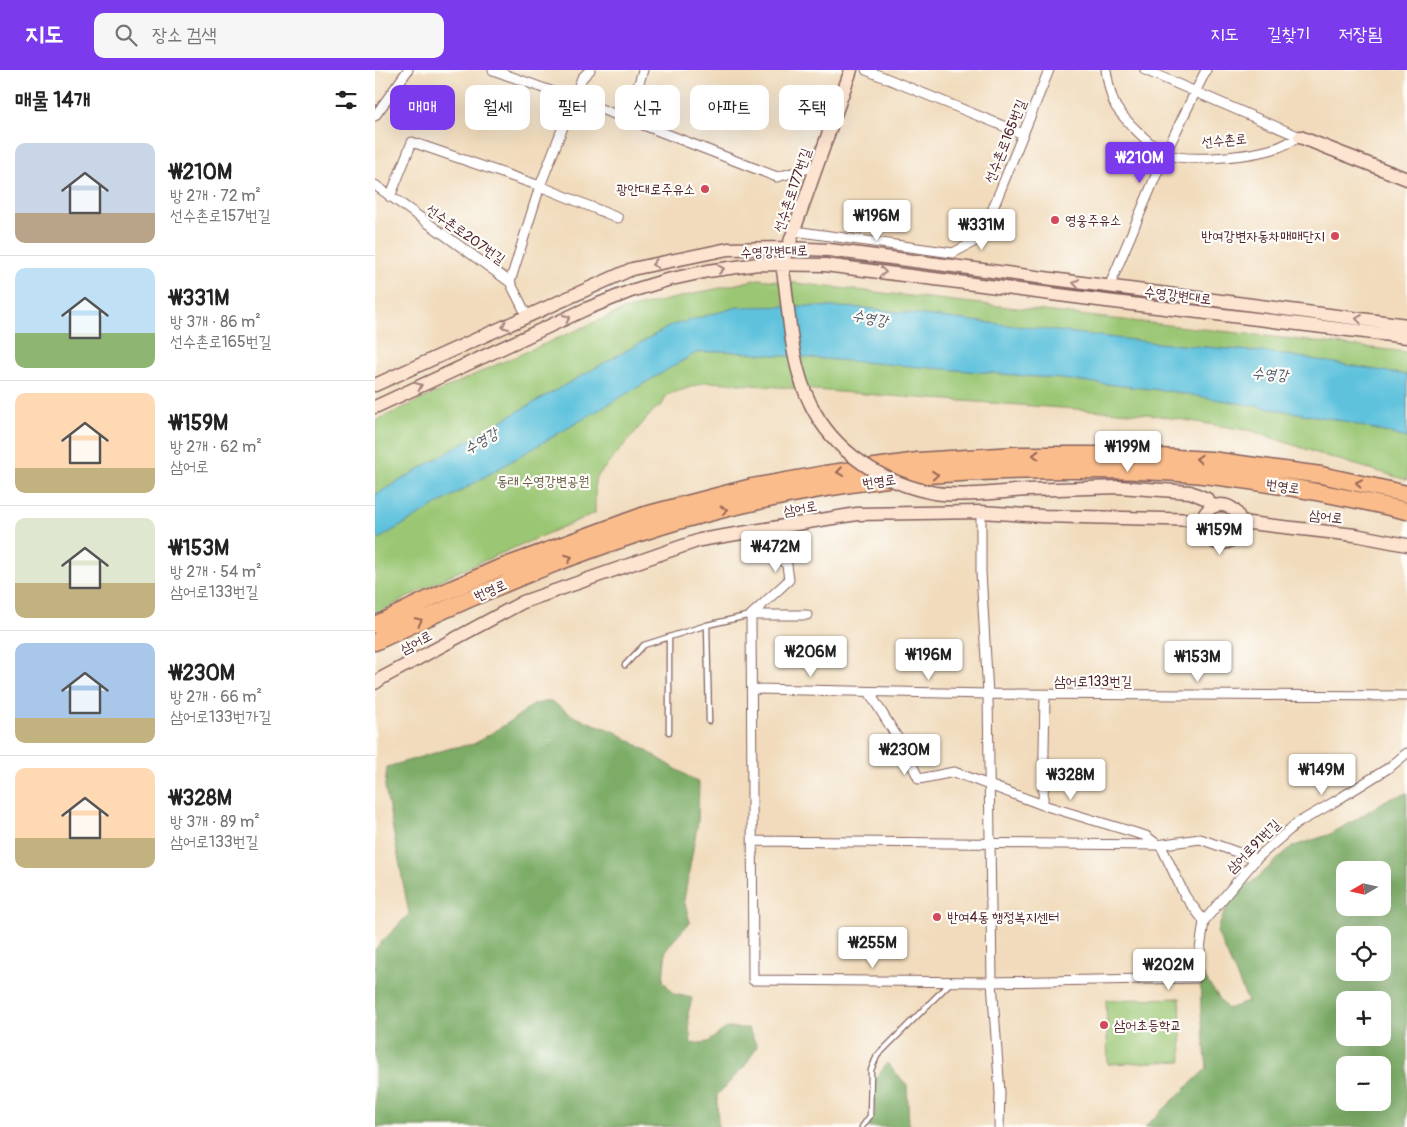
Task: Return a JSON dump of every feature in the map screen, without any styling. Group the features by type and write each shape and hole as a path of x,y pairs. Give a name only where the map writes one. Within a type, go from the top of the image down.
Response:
{"highway":[{"name":"번영로","path":"375,625 495,570 645,515 753,488 825,474 918,461 1015,455 1124,455 1211,460 1321,475 1407,494"},
{"name":"번영로","path":"375,642 427,617 520,577 605,545 691,517 789,495 886,479 960,473 1119,470 1210,476 1298,488 1407,511"}],"main road":[{"name":"선수촌로177번길","path":"782,264 851,70"},
{"name":"선수촌로","path":"1300,137 1407,178"},
{"name":"수영강변대로","path":"375,385 632,269 728,250 788,248 829,250 1407,325"},
{"name":"수영강변대로","path":"375,407 586,309 631,291 707,271 758,264 825,265 1407,337"},
{"path":"782,264 796,360 810,404 825,427 846,452 875,472 905,485 937,493 1119,486 1190,492 1207,499 1213,507"},
{"path":"1219,505 1231,507 1235,511 1240,522 1237,534 1232,539 1220,542 1208,537 1205,532 1203,520 1213,507 1219,505"},
{"name":"삼어로","path":"375,683 381,678 523,602 700,540 857,514 981,512 1042,516 1203,520"},
{"name":"삼어로","path":"1240,522 1355,535 1407,545"}],"street":[{"path":"375,116 408,70"},
{"path":"493,70 540,87"},
{"path":"579,85 582,78 590,70"},
{"path":"638,85 643,70"},
{"path":"866,70 1023,134"},
{"name":"선수촌로165번길","path":"794,231 953,253 981,238 1049,70"},
{"path":"1106,70 1109,87 1116,107 1150,143 1165,154"},
{"name":"선수촌로","path":"1145,70 1300,137"},
{"path":"1109,287 1165,154 1194,92 1207,70"},
{"path":"510,282 540,186 562,130"},
{"path":"656,130 777,177 817,166"},
{"name":"선수촌로","path":"1165,154 1183,158 1241,156 1276,148 1300,137"},
{"path":"390,197 413,142 540,186 618,218"},
{"name":"선수촌로207번길","path":"375,185 510,282 527,316"},
{"path":"981,512 981,572 988,694 992,982 1000,1093 999,1127"},
{"path":"751,532 787,564 789,580 751,615 753,980 992,982 1196,978 1204,921 1185,896 1162,848 1147,836 1043,805 954,772 919,779 902,745 869,692"},
{"path":"751,615 807,615"},
{"name":"삼어로133번길","path":"752,689 1045,695 1407,696"},
{"path":"1043,805 1045,695"},
{"name":"삼어로91번길","path":"1204,921 1256,859 1296,824 1390,767 1407,753"},
{"path":"753,841 1157,845 1200,839 1256,859"}],"lane":[{"path":"625,665 644,645 707,625 751,615"},
{"path":"707,625 709,721"},
{"path":"669,637 669,732"},
{"path":"863,1127 870,1116 871,1070 877,1056 952,981"}],"green space":[{"name":"동래 수영강변공원","path":"759,279 1407,352 1407,480 1326,456 1252,431 1147,414 706,382 667,395 662,405 654,410 595,479 595,513 451,575 375,614 375,421 489,368 623,310"},
{"path":"551,701 575,717 616,732 699,783 698,821 684,900 690,922 666,949 663,981 674,994 692,998 688,1014 691,1044 708,1042 726,1028 748,1028 757,1046 745,1066 717,1095 718,1127 375,1127 375,949 409,914 385,787 387,767 451,748 474,744 534,704"},
{"path":"1407,793 1407,1127 1145,1127 1207,1068 1201,1015 1200,971 1227,1009 1248,1002 1217,932 1234,893 1256,879 1291,847 1328,835 1386,800"},
{"path":"1180,998 1182,1061 1108,1064 1106,1000"},
{"path":"887,1063 907,1085 909,1123 911,1127 868,1127 875,1114 873,1083"}],"water":[{"name":"수영강","path":"804,306 865,308 1158,343 1275,353 1407,375 1407,438 1338,420 1168,391 1061,379 874,363 723,351 696,353 375,541 375,495 508,417 672,325 738,307"}],"place":[{"name":"광안대로주유소","path":"705,189"},
{"name":"영웅주유소","path":"1055,220"},
{"name":"반여강변자동차매매단지","path":"1335,236"},
{"name":"반여4동 행정복지센터","path":"937,917"},
{"name":"삼어초등학교","path":"1104,1025"}]}
